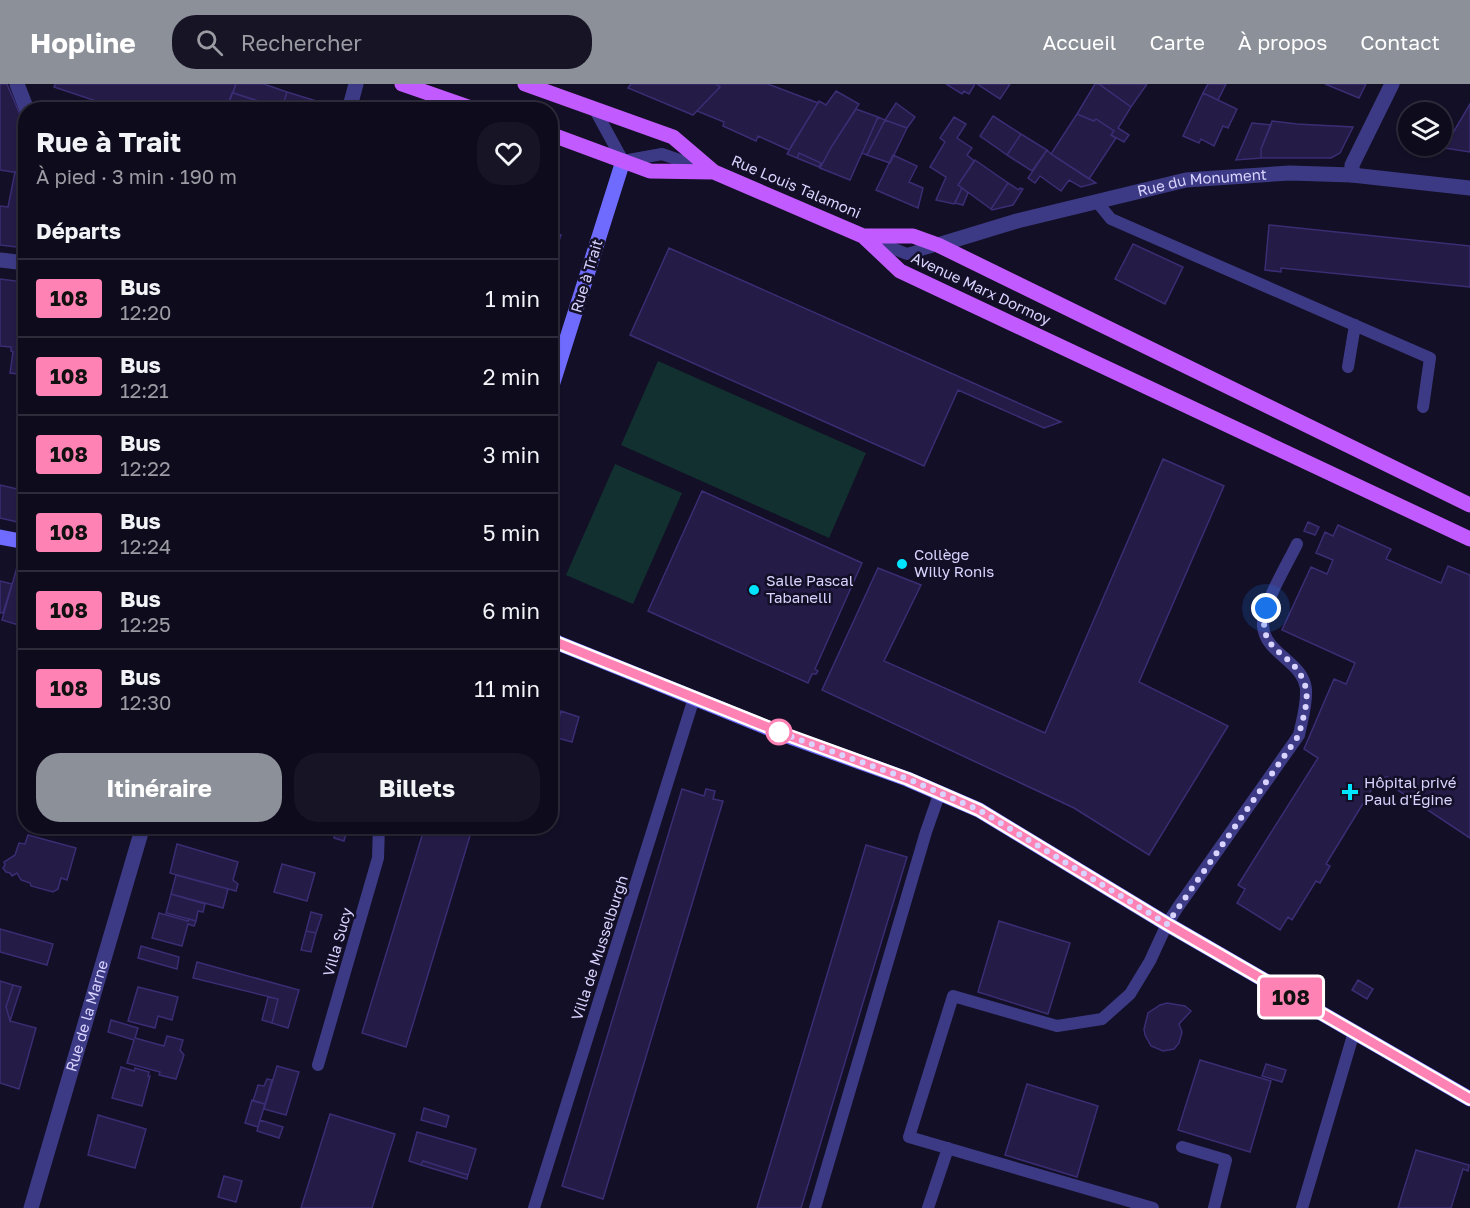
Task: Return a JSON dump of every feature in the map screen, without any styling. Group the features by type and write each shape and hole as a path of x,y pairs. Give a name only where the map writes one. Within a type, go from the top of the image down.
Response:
{"main road":[{"path":"402,84 454,102"},
{"name":"Rue Louis Talamoni","path":"525,84 673,138 714,172 863,236"},
{"name":"Rue Louis Talamoni","path":"558,137 650,171 714,172"},
{"name":"Avenue Marx Dormoy","path":"863,236 913,236 938,244 1470,505"},
{"name":"Avenue Marx Dormoy","path":"863,236 900,271 1470,539"}],"street":[{"path":"17,84 24,102"},
{"path":"351,102 356,84"},
{"path":"1352,175 1352,165 1392,84"},
{"name":"Rue à Trait","path":"558,367 623,161"},
{"name":"Rue du Monument","path":"938,244 1017,221 1186,180 1290,173 1352,175 1470,188"},
{"path":"0,260 18,262"},
{"path":"0,537 18,540"},
{"path":"558,643 790,736 940,792 979,810 1167,924 1470,1099"},
{"name":"Rue de la Marne","path":"31,1208 140,834"}],"lane":[{"path":"594,108 623,161"},
{"path":"1097,202 1111,219 1430,358 1423,407"},
{"path":"1348,367 1355,325"},
{"path":"1153,1208 909,1137 953,996 1057,1026 1102,1019 1130,994 1150,961 1167,924 1299,735 1306,705 1306,686 1296,666 1277,652 1264,633 1262,623 1266,608 1297,544"},
{"name":"Villa de Musselburgh","path":"534,1208 694,698"},
{"path":"815,1208 940,792"},
{"name":"Villa Sucy","path":"318,1065 378,858 379,834"},
{"path":"1302,1208 1354,1032"},
{"path":"1182,1147 1226,1160 1214,1208"},
{"path":"928,1208 948,1148"}],"green space":[{"path":"658,361 866,453 829,538 621,445"},
{"path":"615,464 682,493 633,604 566,575"}],"building":[{"path":"0,84 7,84 18,110 18,173 0,170"},
{"path":"55,84 236,84 229,102 99,102 54,87"},
{"path":"236,84 264,84 287,92 284,102 262,102 233,93"},
{"path":"631,84 716,84 720,87 693,115 628,88"},
{"path":"716,84 768,84 818,103 789,150 758,136 756,141 723,126 724,122 697,111 720,87"},
{"path":"946,84 975,84 969,94 964,91 962,94"},
{"path":"977,84 1010,84 1000,99"},
{"path":"1095,84 1099,84 1131,107 1118,128 1129,135 1124,142 1111,135 1114,131 1096,119 1094,121 1077,114"},
{"path":"1099,84 1147,84 1131,107"},
{"path":"1208,84 1226,84 1218,100 1203,93"},
{"path":"1325,84 1366,84 1359,98"},
{"path":"836,91 859,104 820,168 821,163 799,153 797,158 787,154 819,101 826,105"},
{"path":"287,92 320,102 284,102"},
{"path":"233,93 261,102 229,102"},
{"path":"1203,93 1237,109 1228,128 1223,126 1214,146 1201,139 1199,143 1183,136"},
{"path":"896,103 915,117 907,128 885,120"},
{"path":"1470,104 1470,152 1452,149 1452,134"},
{"path":"856,109 878,117 850,180 820,168"},
{"path":"1077,114 1094,121 1096,119 1114,131 1111,135 1116,138 1089,179 1051,154"},
{"path":"993,116 1021,134 1007,155 980,136"},
{"path":"878,117 885,120 867,155 862,153"},
{"path":"954,117 966,124 957,138 972,148 967,155 974,161 958,185 962,188 954,204 936,200 946,177 930,167 945,142 940,138"},
{"path":"885,120 907,128 890,163 867,155"},
{"path":"1272,121 1353,127 1340,153 1331,158 1261,158 1261,149"},
{"path":"1252,123 1271,125 1261,149 1261,158 1236,160"},
{"path":"1021,134 1047,150 1032,171 1007,155"},
{"path":"1047,150 1096,183 1081,187 1069,180 1061,191 1040,176 1035,183 1028,178"},
{"path":"799,153 821,163 819,167 797,158"},
{"path":"893,155 917,166 909,182 923,188 918,208 876,190"},
{"path":"975,160 1008,183 991,209 958,185"},
{"path":"15,172 18,173 18,247 0,245 0,206 8,207"},
{"path":"1008,183 1019,190 1023,189 1013,205 992,210 991,209"},
{"path":"962,188 968,193 963,205 955,203"},
{"path":"1269,225 1470,246 1470,287 1281,268 1281,272 1265,270"},
{"path":"1133,244 1183,267 1165,304 1115,279"},
{"path":"669,248 1061,422 1044,428 958,390 924,466 630,335"},
{"path":"0,279 18,281 18,374 10,373 13,352 11,347 0,346"},
{"path":"1163,459 1224,486 1139,682 1228,726 1149,855 1074,808 822,690 878,568 921,585 884,661 1045,733"},
{"path":"0,485 18,489 18,522 0,518"},
{"name":"Salle Pascal Tabanelli","path":"702,491 862,563 815,669 818,671 812,674 808,683 648,611"},
{"path":"1308,522 1319,527 1315,535 1304,531"},
{"path":"1338,525 1391,549 1386,559 1441,583 1448,566 1470,575 1470,838 1384,781 1387,777 1378,779 1326,864 1330,866 1320,883 1316,881 1292,920 1288,917 1280,930 1237,903 1245,889 1238,885 1318,758 1304,749 1334,679 1346,684 1355,663 1282,630 1311,567 1327,574 1333,560 1316,553 1325,532 1333,536"},
{"path":"18,564 18,625 2,620"},
{"path":"0,581 12,584 3,613 0,613"},
{"path":"561,711 579,717 572,742 558,738"},
{"path":"682,789 704,796 706,789 715,791 713,799 723,801 603,1199 562,1186"},
{"path":"335,834 346,834 344,841 334,838"},
{"path":"423,834 471,834 406,1047 362,1033"},
{"path":"28,835 76,848 67,880 61,878 58,889 53,892 31,886 30,883 21,880 17,873 12,876 3,868 4,862 15,855 19,843 25,844"},
{"path":"177,844 238,862 233,880 238,884 236,891 170,873"},
{"path":"866,845 907,857 801,1208 757,1208"},
{"path":"282,864 315,873 307,901 274,892"},
{"path":"176,875 228,889 223,908 171,894"},
{"path":"171,894 205,904 203,912 198,911 196,921 166,913"},
{"path":"311,912 322,915 316,933 306,931"},
{"path":"159,913 196,921 194,926 188,924 182,946 152,938"},
{"path":"999,921 1070,943 1048,1014 978,992"},
{"path":"0,929 53,944 47,965 0,952"},
{"path":"306,931 316,933 311,952 301,950"},
{"path":"141,946 179,957 177,969 138,958"},
{"path":"197,962 299,990 288,1028 272,1023 278,999 193,978"},
{"path":"1358,980 1373,989 1367,999 1352,990"},
{"path":"0,981 13,985 6,1007 10,1021 36,1028 19,1089 0,1083"},
{"path":"13,985 21,987 10,1021 6,1007"},
{"path":"138,987 178,997 172,1020 158,1016 155,1028 128,1021"},
{"path":"268,997 278,999 272,1023 262,1020"},
{"path":"1167,1003 1185,1006 1191,1011 1179,1024 1182,1032 1179,1043 1174,1049 1163,1051 1151,1046 1144,1029 1148,1013"},
{"path":"111,1020 138,1028 135,1038 164,1046 167,1036 183,1040 180,1050 184,1055 176,1079 127,1063 134,1040 108,1032"},
{"path":"1200,1060 1271,1081 1250,1152 1178,1130"},
{"path":"1266,1064 1286,1070 1282,1082 1262,1076"},
{"path":"277,1066 299,1072 286,1115 264,1109"},
{"path":"121,1067 149,1072 142,1106 112,1098"},
{"path":"267,1079 272,1080 265,1104 253,1101 258,1085 264,1086"},
{"path":"1027,1084 1098,1106 1077,1177 1005,1155"},
{"path":"252,1100 265,1104 258,1127 245,1123"},
{"path":"424,1108 449,1116 446,1127 421,1120"},
{"path":"330,1114 395,1134 372,1208 301,1208"},
{"path":"98,1115 146,1129 135,1168 88,1155"},
{"path":"260,1120 283,1127 279,1138 257,1131"},
{"path":"417,1132 476,1149 468,1175 423,1161 421,1165 409,1161"},
{"path":"1416,1150 1469,1165 1468,1171 1463,1169 1451,1208 1398,1208"},
{"path":"423,1161 468,1175 467,1179 421,1165"},
{"path":"224,1176 242,1181 236,1202 218,1197"}],"bus line":[{"name":"108","path":"558,643 730,713 908,779 979,810 1301,1003 1470,1099"}],"place":[{"name":"Collège Willy Ronis","path":"902,564"},
{"name":"Salle Pascal Tabanelli","path":"754,590"},
{"name":"Hôpital privé Paul d'Égine","path":"1350,792"}],"route":[{"path":"779,732 770,729 908,779 979,810 1167,924 1299,735 1306,705 1306,686 1296,666 1277,652 1264,633 1262,623 1266,608"}]}
